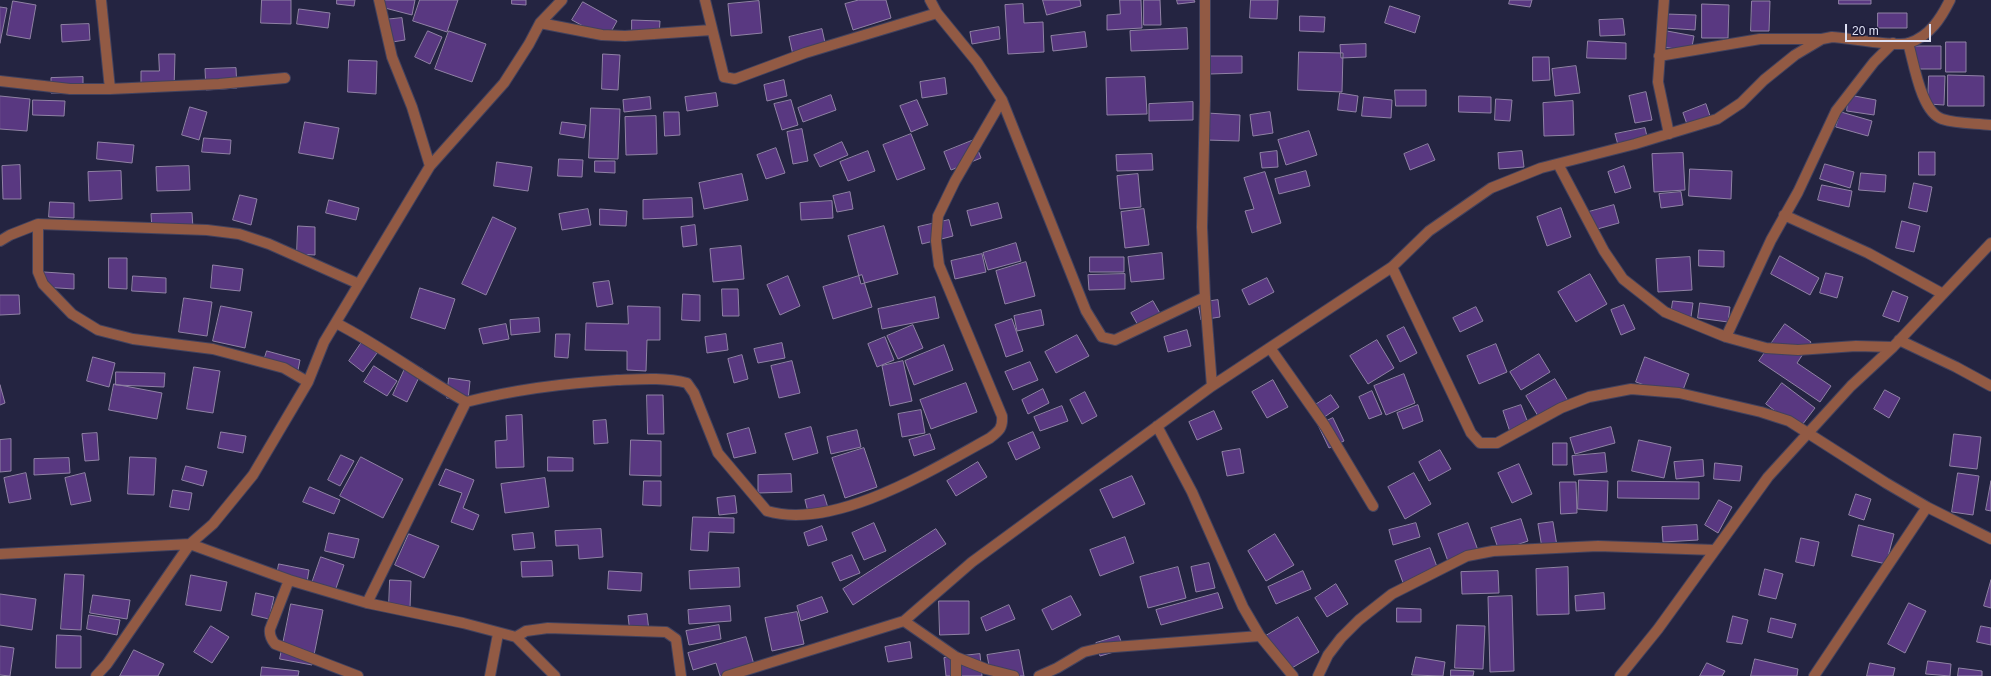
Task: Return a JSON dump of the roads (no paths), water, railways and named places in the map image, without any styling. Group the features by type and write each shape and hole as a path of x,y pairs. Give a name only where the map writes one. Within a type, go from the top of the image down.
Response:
{"street":[{"path":"101,0 110,89"},
{"path":"379,0 392,57 412,107 430,166"},
{"path":"96,676 107,664 190,544 213,524 253,475 308,382 324,342 430,166 504,83 529,44 540,23 562,0"},
{"path":"705,0 711,30 724,77 735,79 806,53 937,13"},
{"path":"930,0 937,13 977,62 1002,100 1086,311 1102,337 1115,340 1205,297"},
{"path":"1205,0 1205,101 1202,227 1205,297 1212,386"},
{"path":"1664,0 1658,82 1669,134"},
{"path":"1659,56 1760,39 1822,39 1842,37 1893,43 1908,43 1934,27 1941,19 1950,0"},
{"path":"540,23 602,35 619,36 666,35 711,30"},
{"path":"727,676 904,620 972,562 1212,386 1392,267 1429,232 1491,188 1541,168 1669,134 1717,119 1741,103 1764,80 1795,55 1822,39"},
{"path":"1726,337 1770,240 1798,192 1836,111 1874,62 1893,43"},
{"path":"1908,43 1926,103 1934,114 1953,122 1991,125"},
{"path":"0,81 70,89 110,89 219,84 285,78"},
{"path":"336,323 370,341 434,384 466,402 500,393 565,382 635,379 677,380 687,382 694,393 718,453 767,511 789,514 832,512 914,481 990,438 1000,430 1003,424 1002,416 939,265 936,241 938,216 955,181 1002,100"},
{"path":"1558,164 1604,251 1624,279 1665,312 1726,337 1766,348 1798,350 1896,344 1956,367 1991,386"},
{"path":"1784,215 1868,252 1943,294"},
{"path":"0,242 10,235 38,224 207,230 239,234 269,244 359,284"},
{"path":"38,224 38,272 43,284 72,314 98,330 133,339 213,349 284,368 308,382"},
{"path":"1620,676 1658,629 1768,477 1851,386 1896,344 1991,243"},
{"path":"1392,267 1471,433 1480,443 1497,443 1574,402 1610,392 1632,389 1679,394 1761,412 1789,421 1886,483 1928,507 1991,539"},
{"path":"1270,348 1325,426 1373,506"},
{"path":"367,603 466,402"},
{"path":"1157,426 1192,492 1243,607 1260,636 1293,676"},
{"path":"1814,676 1928,507"},
{"path":"0,554 190,544 289,580 367,603 464,623 498,634 516,637 555,676"},
{"path":"1318,676 1328,655 1341,638 1359,620 1392,594 1468,556 1493,551 1598,546 1715,550"},
{"path":"289,580 270,629 269,633 272,641 275,644 358,676"},
{"path":"904,620 956,657 986,669 1014,676"},
{"path":"516,637 526,631 548,628 666,632 676,639 681,676"},
{"path":"490,676 498,634"},
{"path":"1039,676 1057,668 1084,652 1102,648 1260,636"},
{"path":"956,657 956,676"}]}
